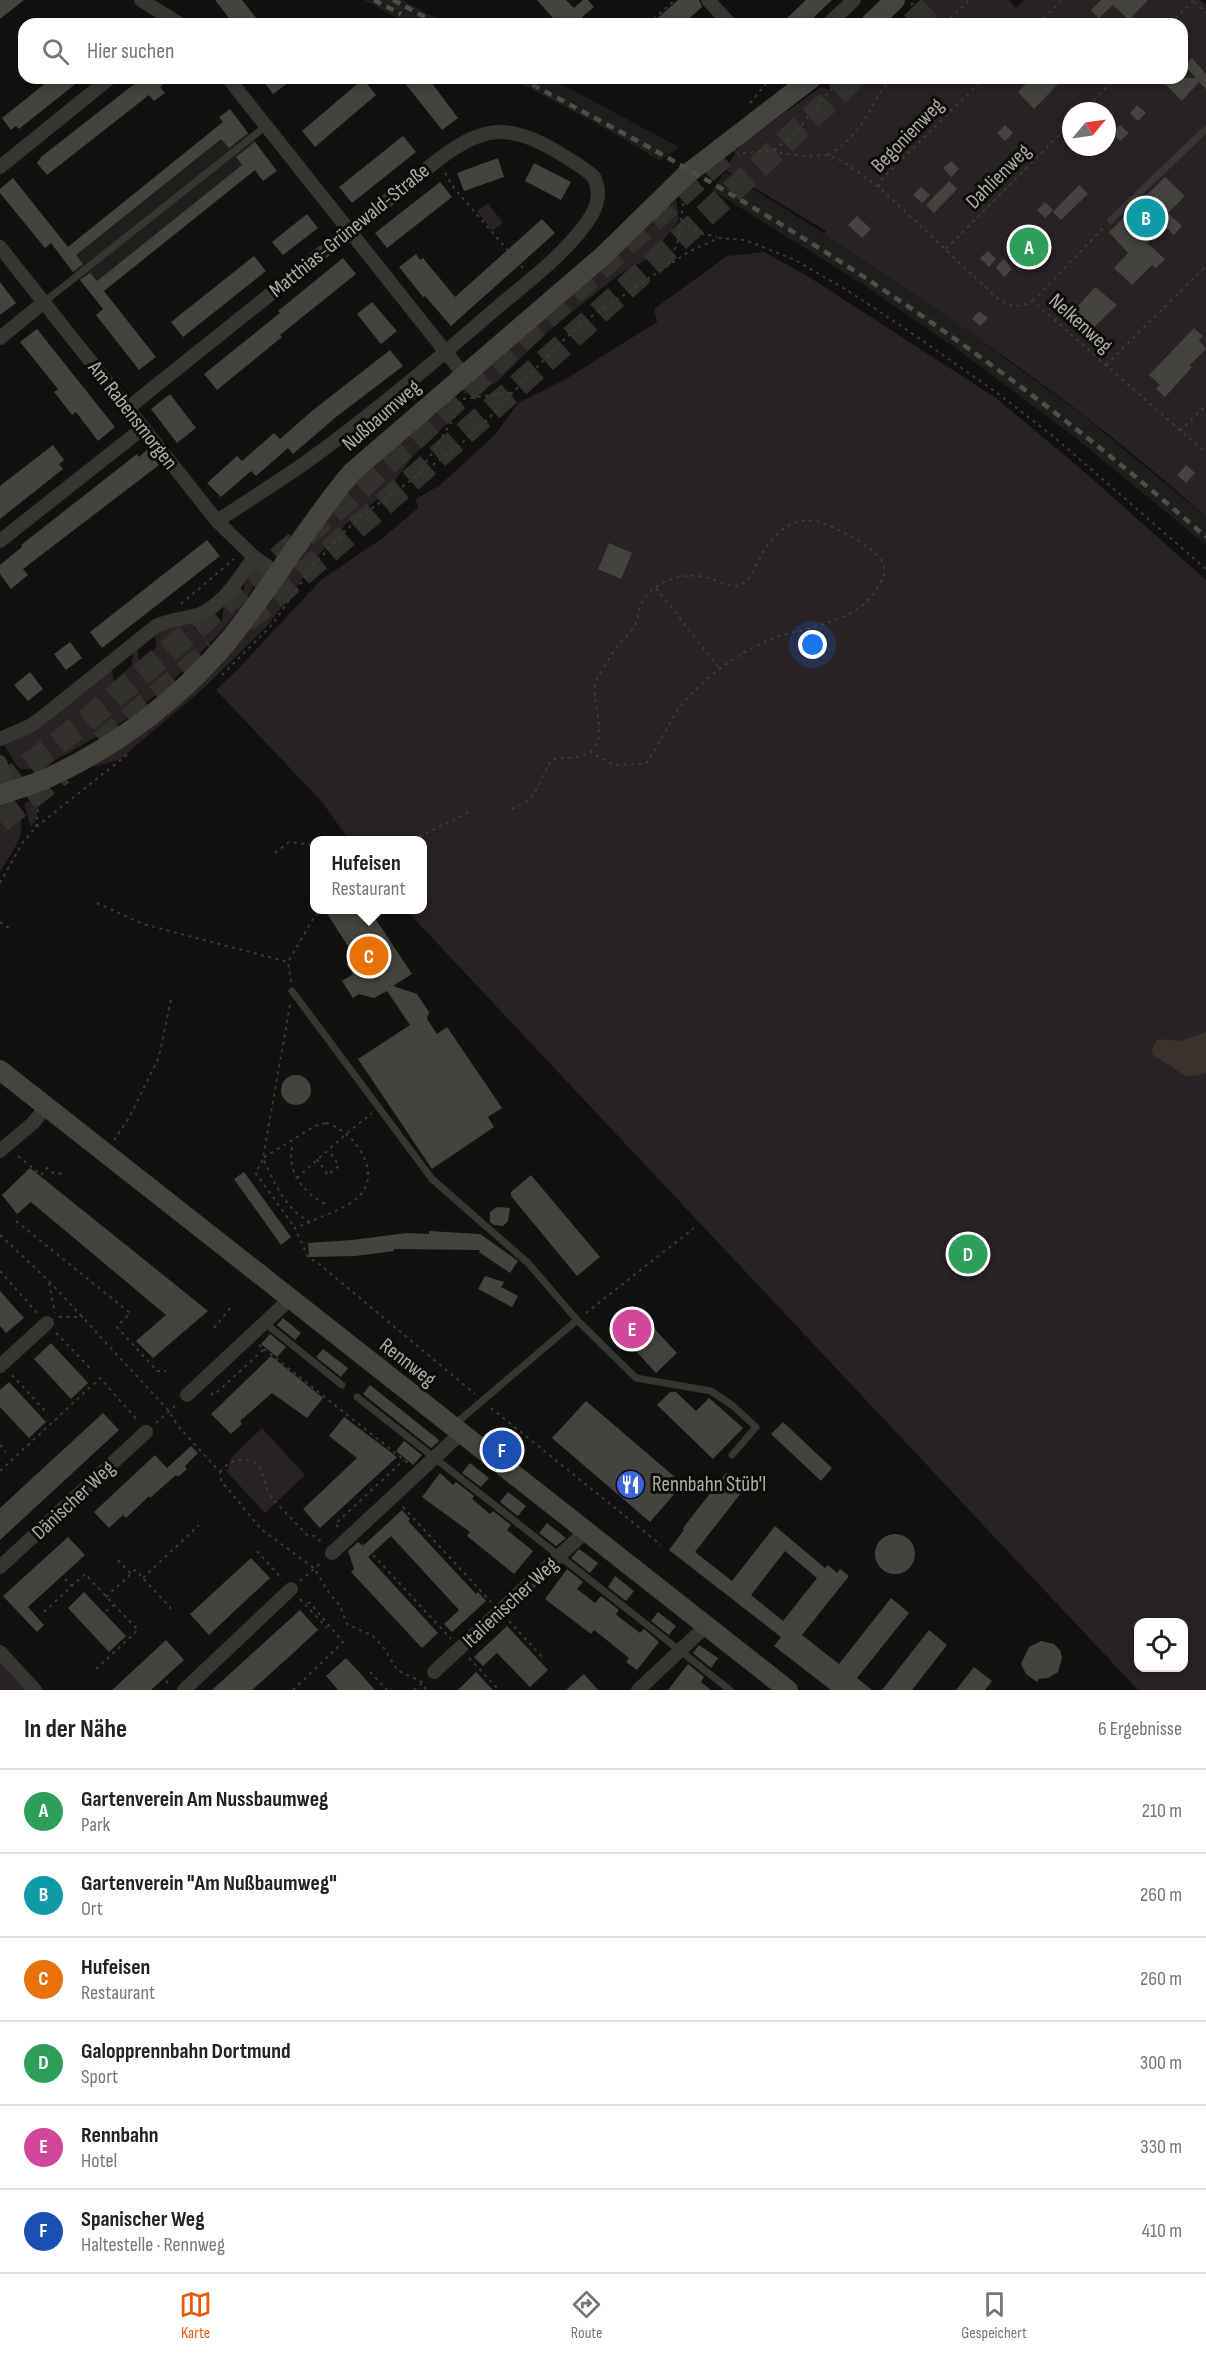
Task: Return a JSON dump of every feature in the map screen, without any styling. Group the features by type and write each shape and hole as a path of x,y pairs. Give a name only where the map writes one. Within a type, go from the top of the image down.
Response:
{"street":[{"path":"141,0 169,18"},
{"path":"708,0 724,18"},
{"path":"834,18 854,0"},
{"path":"876,18 895,0"},
{"path":"0,167 103,84"},
{"path":"233,84 446,352 458,387"},
{"name":"Nußbaumweg","path":"6,793 42,781 77,762 128,732 160,708 227,642 329,500 352,472 458,387 603,255 686,175 731,138 805,84"},
{"name":"Matthias-Grünewald-Straße","path":"128,408 466,140 483,134 516,133 534,138 590,173"},
{"name":"Nußbaumweg","path":"217,521 304,464 446,352 532,278 574,237 591,216 598,196 598,186 590,173"},
{"name":"Am Rabensmorgen","path":"0,247 217,521 249,553 277,573"},
{"path":"0,338 44,302"},
{"path":"0,541 143,428"},
{"path":"0,739 40,719 156,626 166,620 199,615 208,609 227,593 249,553"},
{"path":"0,762 6,793"},
{"name":"Rennweg","path":"0,1070 705,1627 788,1690"},
{"path":"0,1151 33,1123 46,1107"},
{"path":"187,1395 290,1299"},
{"path":"1,1365 46,1323"},
{"path":"332,1553 434,1458 456,1430"},
{"name":"Dänischer Weg","path":"0,1567 146,1432"},
{"name":"Italienischer Weg","path":"434,1672 585,1532"},
{"path":"184,1690 291,1589"},
{"path":"638,1690 705,1627"},
{"path":"0,1652 35,1690"}],"lane":[{"path":"44,302 266,126"},
{"path":"1110,220 1206,129"},
{"path":"292,991 432,1179 528,1263 577,1320 636,1378 711,1391 733,1406 756,1427 732,1455"},
{"path":"456,1430 482,1400 577,1320"},
{"path":"265,1323 342,1385"},
{"path":"357,1397 730,1690"}],"path":[{"path":"656,18 675,0"},
{"path":"951,18 969,0"},
{"path":"1044,18 1062,0"},
{"path":"1176,18 1192,1 1206,13"},
{"path":"774,150 795,133 835,84"},
{"path":"737,154 774,150 803,156 828,155 840,148 857,132 887,84"},
{"name":"Begonienweg","path":"879,187 880,182 978,84"},
{"path":"1092,102 1110,84"},
{"name":"Dahlienweg","path":"946,249 1062,132"},
{"name":"Nelkenweg","path":"828,155 844,162 879,187 997,298 1010,307 1020,307 1033,301 1206,453"},
{"path":"438,160 454,188 532,278"},
{"path":"669,264 679,238 686,196"},
{"path":"682,221 701,233 720,238 746,240 793,259 850,292 996,392 1054,437 1206,569"},
{"path":"1033,301 1096,234"},
{"path":"418,475 457,413 458,387 513,392 558,345 589,318 669,264 707,242 720,238"},
{"path":"1106,366 1206,266"},
{"path":"1180,431 1206,405"},
{"path":"512,809 529,800 551,760 560,757 578,758 596,746 600,731 595,694 597,677 636,624 641,604 646,596 656,588 669,580 689,575 709,578 730,586 743,584 752,574 774,536 789,525 805,520 822,523 839,530 866,546 883,562 885,568 882,580 874,594 862,607 835,620 761,643 720,669 681,706 645,764 614,765 590,752"},
{"path":"181,604 249,553"},
{"path":"656,588 720,669"},
{"path":"36,826 40,807 39,795"},
{"path":"420,836 469,812"},
{"path":"275,853 289,842 310,844"},
{"path":"97,903 143,924 288,962"},
{"path":"317,914 288,962 292,991 263,1158 261,1166 255,1172 295,1228 308,1257 661,1545"},
{"path":"0,922 9,928"},
{"path":"111,1145 129,1118 159,1057 171,999"},
{"path":"297,1178 379,1108"},
{"path":"263,1158 318,1124 333,1125 346,1134 368,1165 367,1182 355,1200 295,1228"},
{"path":"292,1147 291,1165 297,1178 318,1200 325,1204"},
{"path":"317,1160 328,1175 339,1166 329,1150"},
{"path":"263,1158 292,1210 310,1222"},
{"path":"22,1160 41,1175 47,1168 53,1173 64,1174"},
{"path":"16,1221 130,1313 117,1328 157,1371 166,1371"},
{"path":"577,1320 694,1228"},
{"path":"0,1235 49,1281 169,1411 178,1426 220,1472 222,1482 262,1530 314,1568 340,1606 347,1624 373,1636 384,1648 397,1670 422,1682 426,1690"},
{"path":"49,1281 56,1312 54,1317 83,1317"},
{"path":"214,1328 231,1307"},
{"path":"250,1337 419,1472"},
{"path":"201,1382 214,1395 264,1349"},
{"path":"1,1365 48,1414"},
{"path":"0,1471 100,1378 133,1413 146,1432 169,1411"},
{"path":"0,1445 6,1452"},
{"path":"405,1460 335,1524 350,1536 499,1690"},
{"path":"220,1472 228,1463 234,1461 251,1461 256,1464 260,1468 271,1495 307,1534 315,1536 332,1553 291,1589"},
{"path":"393,1496 544,1659"},
{"path":"143,1578 199,1525"},
{"path":"118,1560 131,1574"},
{"path":"106,1597 135,1570 170,1607 171,1614"},
{"path":"44,1612 85,1574 138,1630 96,1669"},
{"path":"65,1579 72,1587"},
{"path":"292,1690 343,1642 310,1603 303,1603"},
{"path":"106,1611 114,1605"},
{"path":"370,1672 387,1690"}],"shaded area":[{"path":"364,0 402,0 436,18 398,18"},
{"path":"924,0 1009,0 1016,8 1024,0 1200,0 1206,5 1206,517 1116,440 1021,368 824,234 826,231 725,170 742,143 821,87 831,90 838,84 1188,84 1188,18 905,18"},
{"path":"521,84 561,84 679,147 660,161 608,130"},
{"path":"230,109 277,171 263,181 254,170 94,298 59,254 223,122 219,117"},
{"path":"725,172 811,225 937,308 1085,417 1206,517 1206,545 1072,435 958,350 864,285 712,190"},
{"path":"676,200 679,220 649,258 620,274 547,332 497,382 465,394 461,389 611,262"},
{"path":"488,203 503,223 492,231 477,211"},
{"path":"764,252 809,277 996,398 1081,469 1206,580 1206,1690 1138,1690 410,914 427,914 427,836 346,836 322,802 216,690 321,580 384,537 418,508 416,499 440,485 495,435 518,403 566,379 657,322 654,309 727,256"},
{"path":"452,395 457,401 455,412 448,423 413,456 385,494 350,520 314,560 306,562 297,557 356,480"},
{"path":"293,563 305,569 306,573 270,623 204,688 119,760 93,767"},
{"path":"249,569 253,576 254,586 242,606 220,633 173,680 128,718 65,755 35,769 21,769 16,765 4,744 111,668 114,681 132,665 133,650 137,647 139,661 156,648 155,633 166,626 193,621 195,630 212,627 222,621 224,603 229,597 233,607 237,603"},
{"path":"35,798 37,813 31,827 24,804"},
{"path":"13,808 19,816 21,832 0,872 0,812"},
{"path":"1206,1032 1206,1073 1184,1075 1158,1059 1152,1052 1158,1039 1180,1041"},
{"path":"262,1428 305,1475 265,1513 227,1472 231,1458"},
{"path":"0,1658 29,1690 0,1690"}],"building":[{"path":"0,0 24,0 0,19"},
{"path":"215,0 242,0 256,18 229,18"},
{"path":"537,0 566,0 574,8 583,0 588,0 594,7 583,18 553,18"},
{"path":"678,0 699,0 702,7 690,18 658,18"},
{"path":"806,0 832,0 815,18 787,18"},
{"path":"1101,0 1148,0 1131,18 1127,18 1113,5 1099,18 1091,10"},
{"path":"1192,58 1206,74 1206,89 1199,82 1182,101 1165,84 1188,84 1188,78 1196,78 1188,69 1188,62"},
{"path":"44,84 75,84 19,129 16,126 11,130 2,118"},
{"path":"134,84 164,84 160,87 165,93 154,101 149,95 47,175 37,163 41,157"},
{"path":"266,84 287,84 273,94"},
{"path":"357,84 367,84 376,95 315,147 302,131"},
{"path":"406,84 432,84 458,118 442,130"},
{"path":"1026,84 1058,84 1034,109 1018,92"},
{"path":"1137,105 1146,113 1138,121 1130,113"},
{"path":"230,109 248,133 229,148 221,139 76,255 83,264 73,272 51,243 45,248 0,193 0,189 13,178 68,247 223,122 219,117"},
{"path":"1005,125 1013,133 1005,141 997,133"},
{"path":"1120,125 1129,133 1120,141 1116,137 1116,129"},
{"path":"403,136 416,152 352,203 339,187"},
{"path":"255,142 277,171 263,181 255,170 104,291 156,357 139,370 96,315 103,309 80,280 90,273 97,281 242,165 236,157"},
{"path":"498,158 504,177 464,191 457,173"},
{"path":"951,161 959,169 951,177 943,168"},
{"path":"534,163 571,182 561,200 525,181"},
{"path":"1165,177 1185,196 1168,213 1182,226 1174,235 1161,223 1146,238 1149,241 1147,243 1165,259 1156,268 1152,265 1132,285 1114,268 1128,253 1109,232"},
{"path":"949,181 957,189 934,213 926,205"},
{"path":"440,182 452,197 387,248 375,233"},
{"path":"1079,185 1088,194 1061,220 1053,212"},
{"path":"921,187 930,195 922,203 913,195"},
{"path":"1045,202 1053,210 1045,218 1037,210"},
{"path":"307,214 318,228 283,255 272,242"},
{"path":"857,216 871,229 862,238 848,225"},
{"path":"542,219 555,233 451,326 425,296 423,297 399,267 416,254 420,260 423,258 455,297"},
{"path":"988,251 996,259 989,267 980,258"},
{"path":"254,256 266,271 183,337 171,322"},
{"path":"343,258 356,274 280,335 282,337 217,390 204,374 280,313 278,311"},
{"path":"1004,259 1012,269 1004,277 996,267"},
{"path":"0,282 16,303 0,315"},
{"path":"1095,287 1117,305 1091,330 1080,321 1076,325 1068,317"},
{"path":"372,302 397,331 381,344 357,314"},
{"path":"979,311 988,318 980,326 972,319"},
{"path":"1194,328 1203,336 1199,340 1206,349 1165,397 1156,389 1160,385 1149,375"},
{"path":"37,329 115,427 98,441 76,412 72,415 54,392 58,389 20,342"},
{"path":"390,350 403,366 336,417 293,454 288,448 256,476 251,471 221,497 207,483 237,456 242,461 274,433 280,439"},
{"path":"170,394 196,428 177,443 151,409"},
{"path":"53,445 64,460 59,464 63,469 0,519 0,486"},
{"path":"147,450 159,465 23,569 28,575 11,589 0,574 0,565 22,547 21,545 137,454 139,457"},
{"path":"1186,465 1195,473 1186,483 1177,475"},
{"path":"207,540 220,556 102,648 90,632"},
{"path":"609,543 632,553 621,579 598,569"},
{"path":"70,642 82,658 66,670 54,654"},
{"path":"30,672 43,689 28,701 14,685"},
{"path":"327,914 372,914 412,974 393,986 417,994 429,1012 427,1019 437,1034 447,1027 502,1108 488,1117 494,1127 432,1169 358,1059 410,1025 387,991 374,998 359,994 353,998 342,981 353,974 346,964 355,957"},
{"path":"296,1075 307,1079 311,1090 307,1101 296,1105 285,1101 281,1090 285,1079"},
{"path":"30,1168 208,1311 153,1358 136,1341 166,1315 31,1202 17,1214 2,1195"},
{"path":"244,1172 291,1237 281,1245 234,1179"},
{"path":"531,1175 600,1257 577,1276 511,1196 511,1192"},
{"path":"497,1207 510,1208 508,1221 503,1226 490,1222 490,1212"},
{"path":"429,1231 480,1234 518,1261 510,1273 479,1252 480,1250 394,1249 394,1251 355,1256 309,1257 308,1243 407,1233 429,1234"},
{"path":"485,1276 504,1282 501,1287 518,1296 512,1307 478,1289"},
{"path":"0,1291 24,1318 6,1333 0,1326"},
{"path":"633,1306 677,1353 656,1373 612,1325"},
{"path":"283,1318 301,1333 295,1340 277,1325"},
{"path":"270,1334 286,1347 277,1357 261,1344"},
{"path":"51,1343 88,1383 71,1399 34,1359"},
{"path":"323,1349 348,1368 341,1377 316,1357"},
{"path":"271,1356 323,1398 307,1418 272,1393 240,1421 242,1424 231,1434 211,1414"},
{"path":"9,1382 46,1422 29,1438 0,1407 0,1390"},
{"path":"370,1385 439,1440 438,1442 431,1448 363,1394"},
{"path":"670,1392 676,1392 696,1411 709,1398 743,1428 713,1459 657,1405"},
{"path":"586,1401 683,1484 650,1522 552,1438"},
{"path":"103,1413 119,1430 0,1540 0,1508"},
{"path":"344,1417 397,1457 320,1528 303,1509 357,1458 329,1436"},
{"path":"783,1422 832,1468 821,1481 771,1434"},
{"path":"404,1441 422,1455 413,1465 396,1451"},
{"path":"191,1446 198,1453 185,1466 187,1469 178,1477 176,1475 150,1498 149,1496 126,1518 123,1515 109,1528 94,1512 155,1455 167,1468"},
{"path":"470,1463 489,1478 481,1487 462,1473"},
{"path":"440,1473 453,1485 456,1482 474,1496 472,1499 490,1514 493,1511 511,1525 507,1530 533,1551 514,1574 467,1536 470,1532 422,1497"},
{"path":"726,1473 745,1488 695,1552 732,1581 775,1526 825,1568 828,1565 837,1573 840,1569 849,1576 802,1635 839,1664 891,1598 909,1613 857,1678 872,1690 831,1690 774,1646 781,1637 669,1550 684,1530 683,1528","holes":["785,1551 817,1578 783,1621 751,1595"]},
{"path":"508,1492 526,1506 518,1516 500,1502"},
{"path":"402,1510 410,1519 408,1521 476,1594 478,1592 486,1601 452,1632 444,1624 459,1610 391,1536 368,1557 438,1633 422,1648 351,1572 354,1569 348,1551 358,1542 363,1546"},
{"path":"547,1523 566,1538 556,1546 539,1533"},
{"path":"895,1534 909,1540 915,1554 909,1568 895,1574 881,1568 875,1554 881,1540"},
{"path":"68,1537 85,1555 28,1607 44,1625 37,1632 3,1596"},
{"path":"579,1549 598,1563 590,1573 571,1558"},
{"path":"251,1558 270,1578 209,1635 190,1614"},
{"path":"567,1569 583,1582 577,1589 595,1603 601,1596 619,1610 616,1614 619,1617 640,1633 644,1629 659,1642 637,1670 626,1662 629,1658 594,1630 591,1634 545,1599"},
{"path":"615,1576 634,1591 626,1601 608,1587"},
{"path":"84,1592 126,1636 109,1652 68,1608"},
{"path":"300,1610 318,1630 291,1655 252,1690 212,1690"},
{"path":"658,1612 676,1626 669,1635 651,1621"},
{"path":"507,1626 548,1670 530,1687 497,1653 483,1666 474,1657"},
{"path":"929,1630 947,1645 912,1690 882,1690"},
{"path":"166,1640 184,1660 151,1690 112,1690"},
{"path":"1041,1641 1054,1644 1060,1650 1062,1658 1058,1672 1048,1678 1039,1679 1037,1682 1026,1674 1021,1664 1029,1647"},
{"path":"699,1645 718,1658 711,1668 693,1653"},
{"path":"346,1658 375,1690 338,1690 326,1676"},
{"path":"688,1664 704,1677 701,1682 711,1690 668,1690"},
{"path":"974,1667 992,1681 985,1690 956,1690"},
{"path":"476,1672 493,1690 458,1690"},
{"path":"584,1674 598,1690 566,1690"}],"tunnel":[{"path":"918,18 938,0"},
{"path":"246,621 477,422 847,84"},
{"path":"0,787 81,725 347,500 733,147"},
{"path":"101,742 213,649"},
{"path":"0,821 62,773"}],"railway":[{"path":"374,0 401,14"},
{"path":"393,0 427,18"},
{"path":"531,84 715,185 844,264 907,306 969,349 1090,440 1206,537"}],"place":[{"name":"Gartenverein \"Am Nußbaumweg\"","path":"1146,218"},
{"name":"Gartenverein Am Nussbaumweg","path":"1029,247"},
{"name":"Hufeisen","path":"369,956"},
{"name":"Galopprennbahn Dortmund","path":"968,1254"},
{"name":"Rennbahn","path":"632,1329"},
{"name":"Spanischer Weg","path":"502,1450"},
{"name":"Rennbahn Stüb'l","path":"631,1484"}]}
